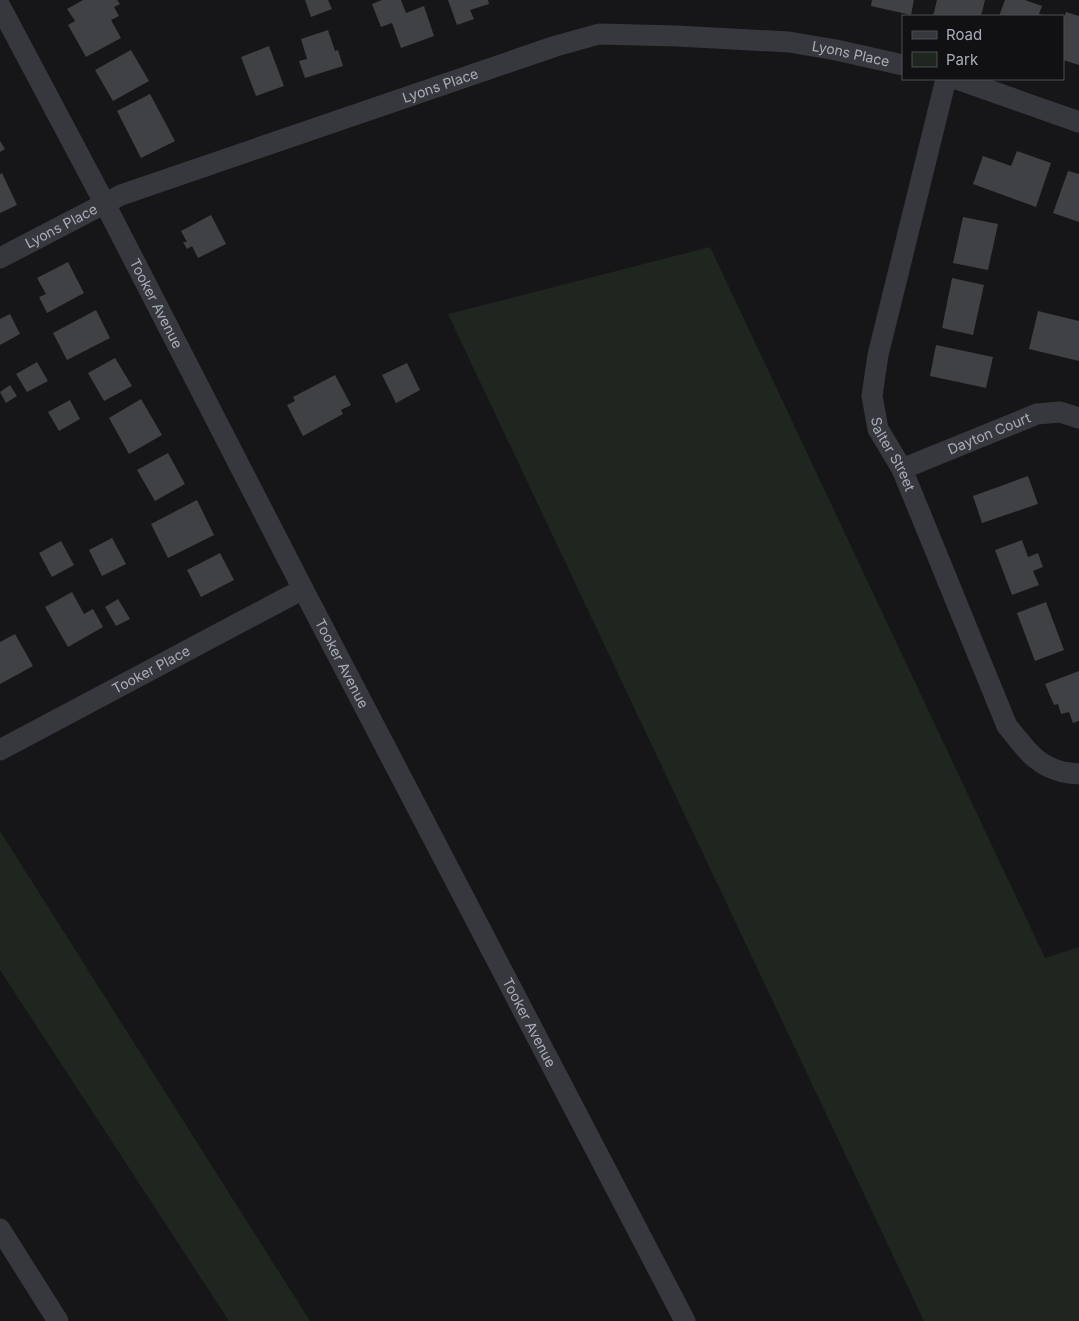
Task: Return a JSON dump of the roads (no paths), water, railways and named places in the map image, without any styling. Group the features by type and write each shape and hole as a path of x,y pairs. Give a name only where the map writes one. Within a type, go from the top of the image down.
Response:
{"street":[{"name":"Tooker Avenue","path":"0,6 105,204 685,1321"},
{"name":"Lyons Place","path":"0,258 121,195 546,49 598,34 789,42 902,65"},
{"name":"Salter Street","path":"946,80 878,355 872,396 878,429 902,469 1006,726 1040,764 1056,770 1079,774"},
{"path":"960,80 1079,122"},
{"name":"Dayton Court","path":"902,469 1037,414 1060,412 1079,418"},
{"name":"Tooker Place","path":"0,750 303,588"},
{"path":"0,1229 58,1321"}]}
